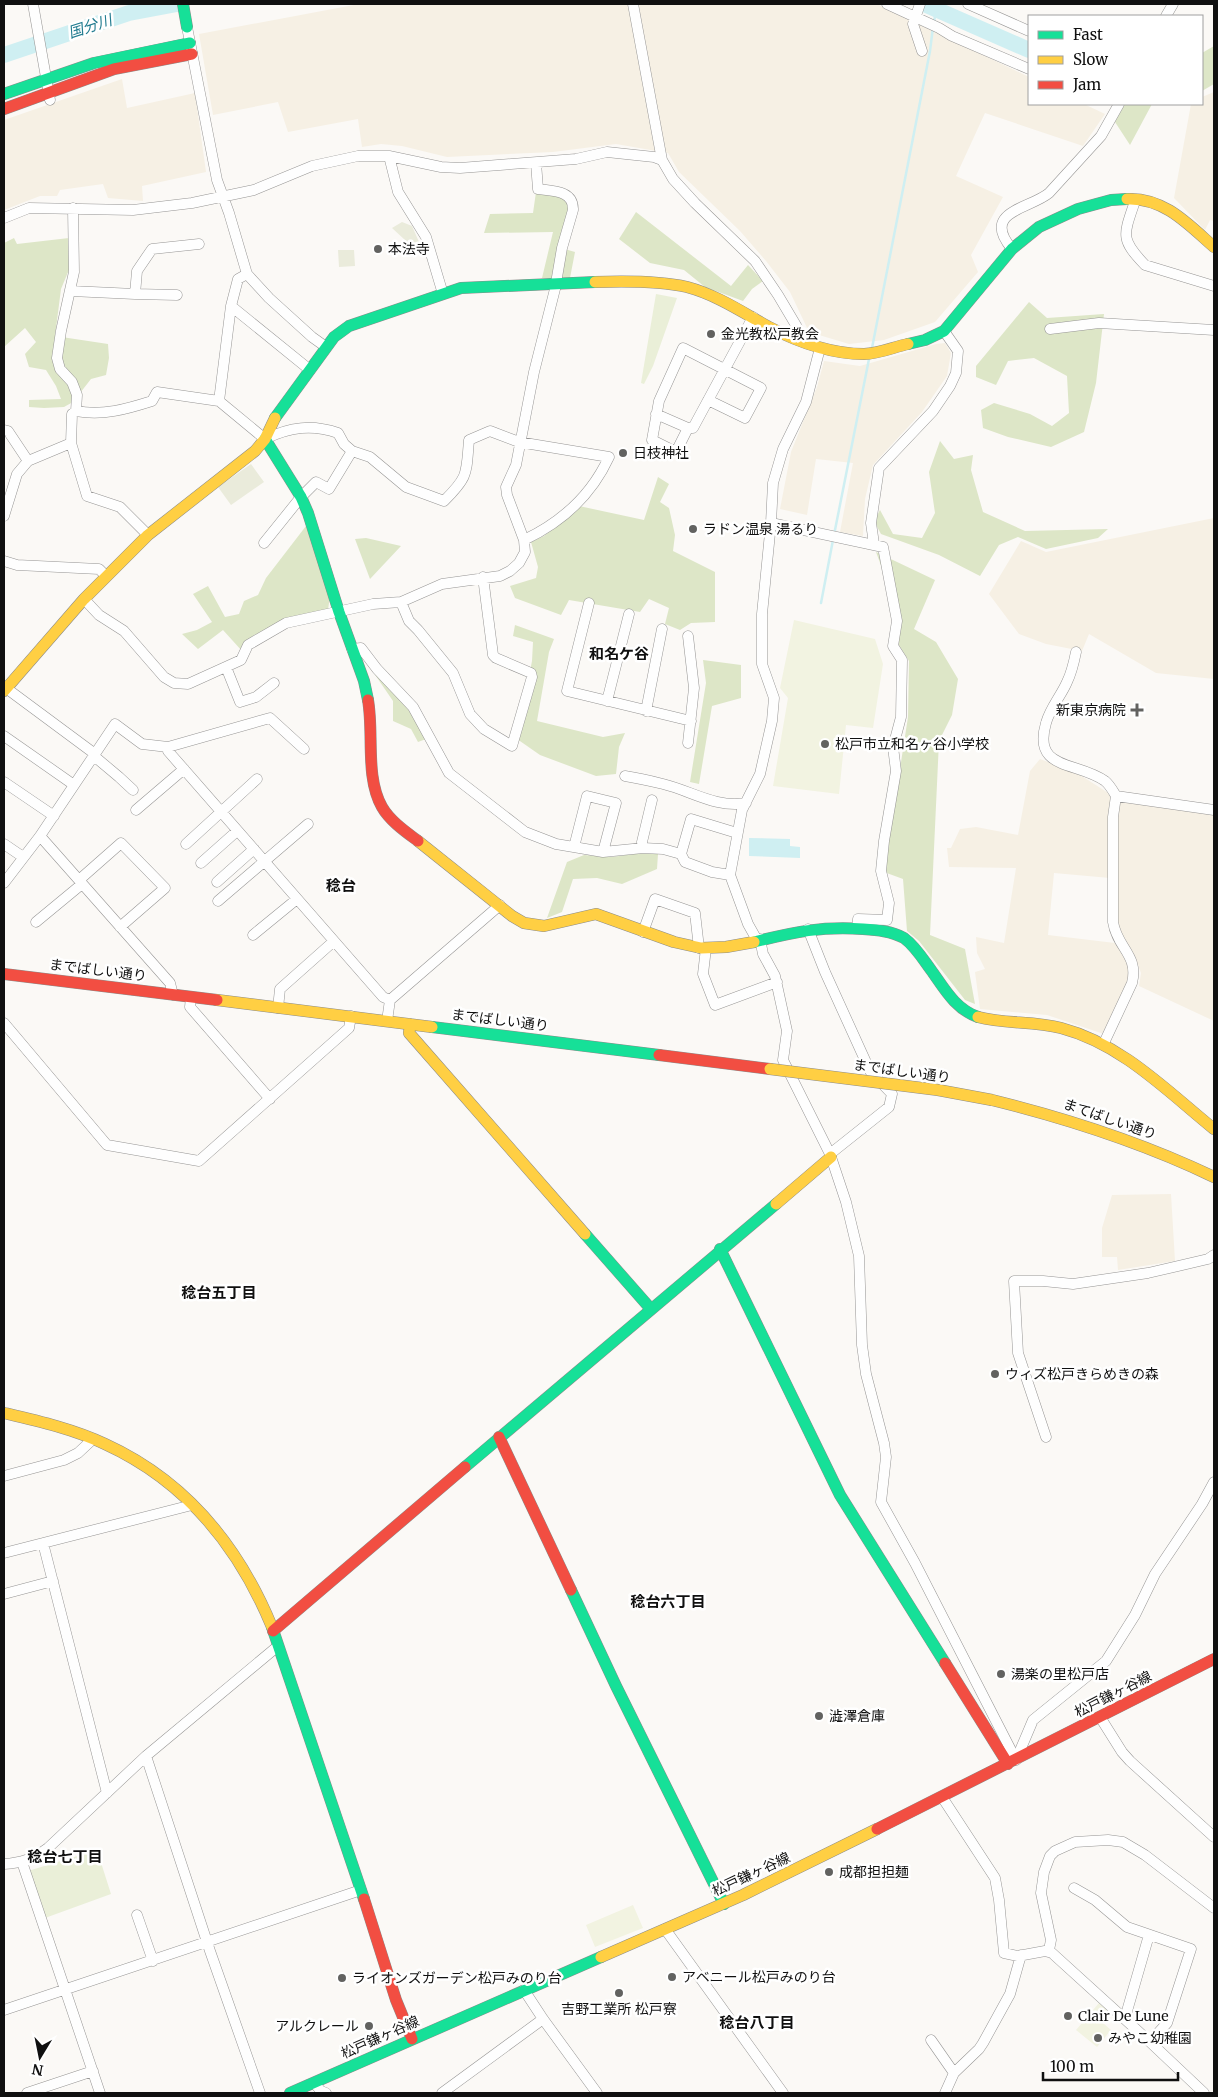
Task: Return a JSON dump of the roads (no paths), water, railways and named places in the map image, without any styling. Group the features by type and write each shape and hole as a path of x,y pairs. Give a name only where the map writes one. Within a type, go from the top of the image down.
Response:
{"street":[{"path":"182,4 217,180 248,274 269,298 312,337 326,347"},
{"path":"633,4 662,160 673,179 754,261 778,295 796,327 799,339"},
{"path":"887,4 952,36 1028,69"},
{"path":"920,4 914,16 913,24 922,51"},
{"path":"968,4 1028,31"},
{"path":"1167,15 1173,4"},
{"path":"34,9 50,96"},
{"path":"4,94 94,63 191,48"},
{"path":"4,109 50,96 114,69 191,48"},
{"path":"1012,249 1006,243 1003,234 1002,228 1006,217 1010,212 1042,199 1049,193 1101,136 1118,105"},
{"path":"4,218 29,208 133,210 223,198 254,190 312,166 358,156 389,156 441,167 476,168 576,159 607,152 654,157 662,160"},
{"path":"389,156 398,192 426,237 443,294"},
{"path":"84,599 100,615 124,631 164,677 174,683 188,684 241,660 248,645 286,623 373,604 401,602 442,584 500,576 519,562 525,552 524,540 507,495 506,487 516,465 519,442 543,332 555,289 573,205 570,198 563,192 538,189 536,163"},
{"path":"1132,198 1134,204 1126,228 1126,241 1145,265 1214,286"},
{"path":"133,790 94,755 5,689 84,599 148,535 256,451 265,440 272,422 326,347 334,337 349,326 461,288 626,281 686,287 722,300 771,328 820,348 838,353 866,354 925,340 944,331 1012,249 1039,228 1078,209 1103,202 1132,198 1152,202 1180,216 1214,247"},
{"path":"74,208 75,262 57,358 60,370 72,382 77,395 76,411 72,414 71,442 87,496 120,507 148,535"},
{"path":"135,294 137,271 152,249 199,244"},
{"path":"219,401 231,306 238,279 248,274"},
{"path":"71,291 178,295"},
{"path":"231,306 310,370"},
{"path":"656,414 688,428 693,428 753,317"},
{"path":"1050,329 1099,323 1214,330"},
{"path":"874,544 871,523 879,468 934,412 956,373 958,350 944,331"},
{"path":"688,428 676,452 652,440 659,401 683,348 761,388 745,418 708,400"},
{"path":"820,348 806,402 783,449 772,492 763,605 762,664 774,702 769,739 760,774 746,803 737,833 730,875 748,924 758,940 777,982 787,1031 783,1060 831,1155 846,1202 859,1256 862,1345 866,1374 884,1442 886,1457 881,1502 915,1563 1012,1762"},
{"path":"76,411 102,414 133,407 152,401 157,392 219,401 265,440 301,497 368,695 372,775 382,807 400,827 523,923 531,926 548,926 586,914 596,914 670,942 702,948 758,940 808,929 838,927 890,932 907,940 958,1007 975,1018 1042,1024 1104,1043 1120,1053 1214,1129"},
{"path":"265,440 280,432 321,427 338,432 344,444 352,451 370,457 406,487 444,501 466,476 469,440 490,431 519,442 609,456 600,476 573,508 544,531 524,540"},
{"path":"4,430 8,431 28,461"},
{"path":"4,516 6,497 18,474 28,461 71,442"},
{"path":"264,543 301,497 316,482 329,489 352,451"},
{"path":"771,523 883,547 898,621 893,646 902,660 900,717 893,748 896,771 881,870 888,903 887,920 858,919 857,928"},
{"path":"4,561 17,565 99,569 106,576"},
{"path":"401,602 409,622 418,630 453,673 470,714 484,729 512,746 532,678 531,673 493,655 483,578"},
{"path":"589,603 567,691 691,721"},
{"path":"607,701 629,614"},
{"path":"646,711 662,629"},
{"path":"688,636 694,688 688,743"},
{"path":"352,649 361,648 413,707 449,774 525,832 556,844 603,852 643,848 662,849 681,854"},
{"path":"1076,652 1067,682 1046,722 1042,737 1043,748 1047,755 1105,781 1116,796 1113,817 1113,922 1115,934 1133,962 1134,975 1104,1043"},
{"path":"226,667 240,702 256,697 274,682"},
{"path":"4,883 54,816 115,724 142,744 168,747 270,718 304,749"},
{"path":"4,736 74,785"},
{"path":"168,747 168,751 220,812 383,997 390,1000"},
{"path":"136,810 184,769"},
{"path":"625,776 663,784 718,803 730,805 746,803"},
{"path":"186,844 257,779"},
{"path":"4,782 54,816"},
{"path":"574,847 587,796 616,803 603,852"},
{"path":"1116,796 1214,810"},
{"path":"643,848 642,842 652,800"},
{"path":"730,875 712,872 685,862 681,854 691,819 737,833"},
{"path":"218,901 308,824"},
{"path":"201,864 237,831"},
{"path":"40,836 170,983 172,995"},
{"path":"36,922 121,843 165,888 120,927"},
{"path":"4,844 23,857"},
{"path":"217,882 254,849"},
{"path":"253,936 297,899"},
{"path":"643,932 654,900 695,913 702,948 703,974 716,1005 777,982"},
{"path":"387,1021 390,1000 500,905"},
{"path":"273,1632 650,1308 889,1107 892,1094 870,1071 821,964 808,929"},
{"path":"278,1008 280,989 334,941"},
{"name":"までばしい通り","path":"4,974 938,1090 992,1100"},
{"path":"191,997 190,1007 270,1099"},
{"path":"4,1023 107,1145 199,1161 349,1028 351,1016"},
{"path":"410,1024 409,1033 650,1308"},
{"name":"まてばしい通り","path":"992,1100 1052,1115 1115,1134 1189,1164 1214,1177"},
{"path":"720,1250 840,1495 1012,1762"},
{"path":"1046,1437 1018,1353 1014,1281 1085,1283 1148,1273 1208,1259 1214,1254"},
{"path":"4,1413 66,1429 93,1439 134,1459 192,1505 220,1535 237,1557 250,1580 273,1632 324,1776 412,2039"},
{"path":"499,1437 616,1686 724,1904"},
{"path":"4,1476 64,1460 78,1453 93,1439"},
{"path":"1012,1762 1033,1720 1106,1661 1135,1615 1155,1574 1202,1504 1214,1482"},
{"path":"4,1553 192,1505"},
{"path":"43,1543 107,1793"},
{"path":"4,1594 52,1581"},
{"path":"5,1860 22,1862 37,1856 48,1848 146,1756 278,1646"},
{"name":"松戸鎌ヶ谷線","path":"290,2093 724,1904 1012,1762 1214,1659"},
{"path":"1100,1717 1122,1752 1130,1761 1213,1833"},
{"path":"146,1756 207,1943 260,2093"},
{"path":"942,1797 995,1878 1004,1953 1021,1955 1049,1950"},
{"path":"1049,1950 1051,1940 1041,1893 1044,1872 1050,1856 1055,1850 1075,1842 1108,1840 1123,1842 1145,1855 1214,1908"},
{"path":"22,1862 100,2093"},
{"path":"1074,1888 1095,1900 1127,1927 1149,1935 1192,1944 1167,2023 1150,2042"},
{"path":"4,2010 361,1890"},
{"path":"137,1915 153,1961"},
{"path":"665,1929 783,2093"},
{"path":"1125,2018 1149,1935"},
{"path":"1049,1950 1125,2018 1204,2093"},
{"path":"945,2093 954,2073 979,2049 1010,1994 1021,1955"},
{"path":"524,1990 597,2093"},
{"path":"442,2093 543,2019"},
{"path":"931,2040 954,2073"},
{"path":"27,2093 93,2071"},
{"path":"314,2083 321,2091 326,2093"}],"water":[{"path":"749,838 790,839 790,846 800,847 800,858 749,856"}],"waterway":[{"name":"国分川","path":"4,55 129,13 177,4"},
{"path":"924,4 1028,50"},
{"path":"934,22 937,4"},
{"path":"872,348 930,51 933,27"},
{"path":"834,535 869,359"},
{"path":"821,603 833,540"}],"place":[{"name":"本法寺","path":"378,249"},
{"name":"金光教松戸教会","path":"711,334"},
{"name":"日枝神社","path":"623,453"},
{"name":"ラドン温泉 湯るり","path":"693,529"},
{"name":"新東京病院","path":"1137,710"},
{"name":"松戸市立和名ヶ谷小学校","path":"825,744"},
{"name":"ウィズ松戸きらめきの森","path":"995,1374"},
{"name":"湯楽の里松戸店","path":"1001,1674"},
{"name":"澁澤倉庫","path":"819,1716"},
{"name":"成都担担麺","path":"829,1872"},
{"name":"アベニール松戸みのり台","path":"672,1977"},
{"name":"ライオンズガーデン松戸みのり台","path":"342,1978"},
{"name":"吉野工業所 松戸寮","path":"619,1993"},
{"name":"Clair De Lune","path":"1068,2016"},
{"name":"アルクレール","path":"369,2026"},
{"name":"みやこ幼稚園","path":"1098,2038"}],"district":[{"name":"和名ケ谷","path":"619,653"},
{"name":"稔台","path":"341,885"},
{"name":"稔台五丁目","path":"219,1292"},
{"name":"稔台六丁目","path":"668,1601"},
{"name":"稔台七丁目","path":"65,1856"},
{"name":"稔台八丁目","path":"757,2022"}]}
